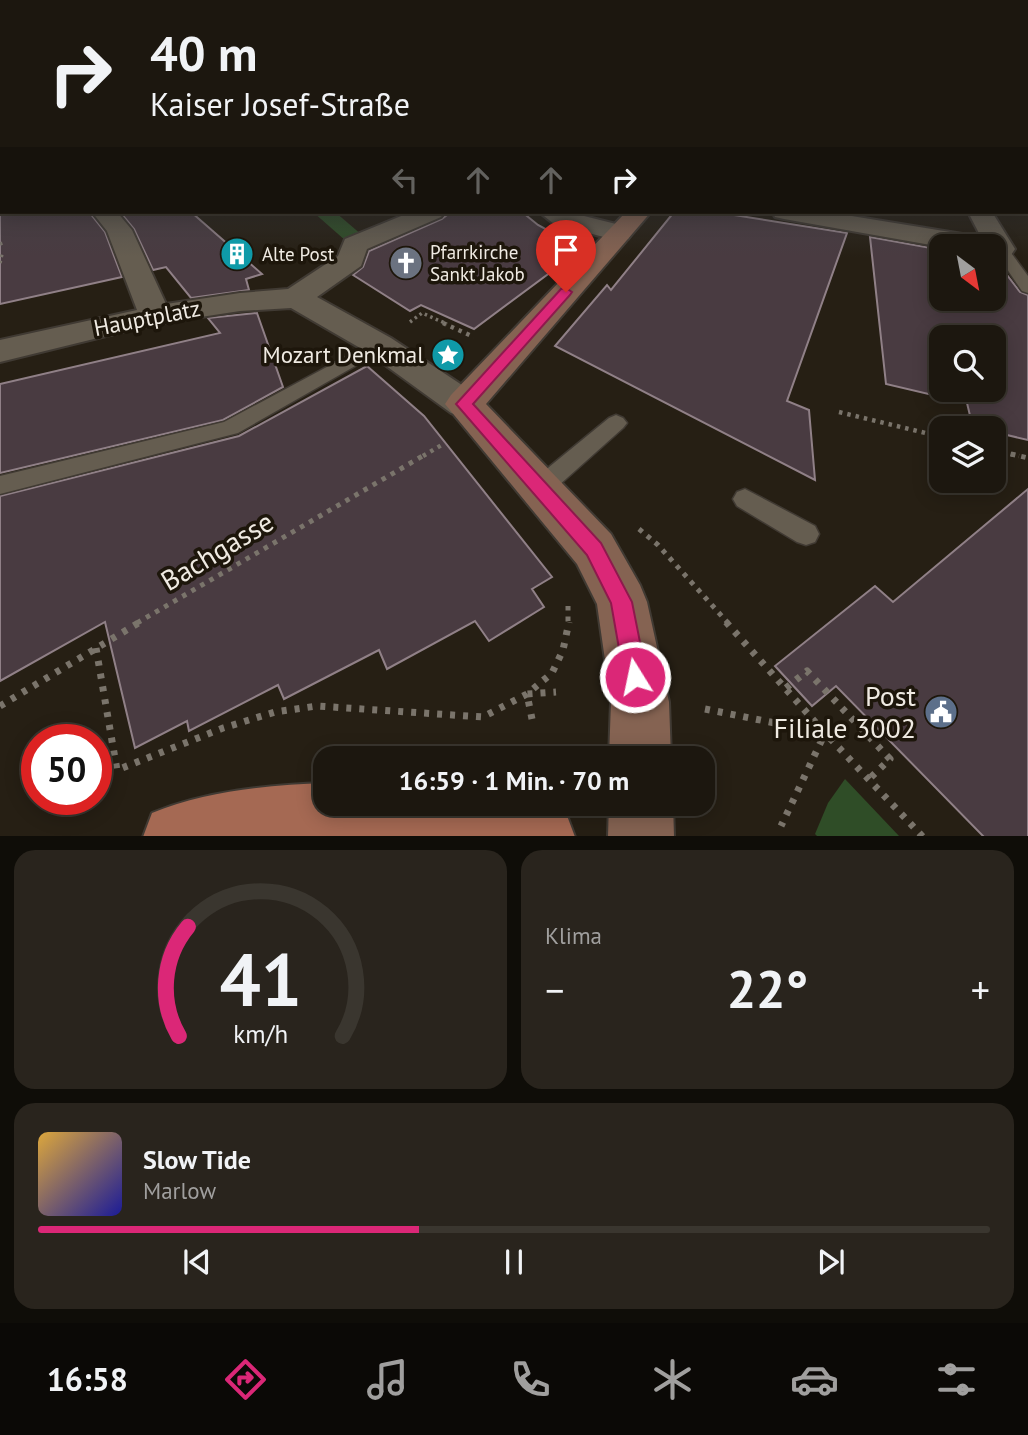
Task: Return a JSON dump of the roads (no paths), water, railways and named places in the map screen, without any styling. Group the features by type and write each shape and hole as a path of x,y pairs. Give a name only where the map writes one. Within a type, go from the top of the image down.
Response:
{"main road":[{"path":"629,222 512,351 460,420 540,488 594,549 621,602 640,702 640,746"},
{"path":"176,836 259,820 323,815 406,817 500,827 542,836"},
{"path":"641,816 641,836"}],"street":[{"path":"106,214 119,230 155,315"},
{"path":"427,214 354,245 351,260 296,298 379,345 460,420"},
{"path":"554,214 563,219 629,222"},
{"path":"796,214 929,237"},
{"path":"981,214 989,234"},
{"name":"Hauptplatz","path":"0,351 155,315 240,302 296,298"}],"lane":[{"path":"1006,261 1028,288"},
{"path":"0,485 230,428 379,345"},
{"path":"540,488 616,423"},
{"path":"745,499 806,534"}],"place":[{"name":"Alte Post","path":"237,254"},
{"name":"Pfarrkirche Sankt Jakob","path":"406,263"},
{"name":"Mozart Denkmal","path":"448,355"},
{"name":"Post Filiale 3002","path":"941,712"}]}
